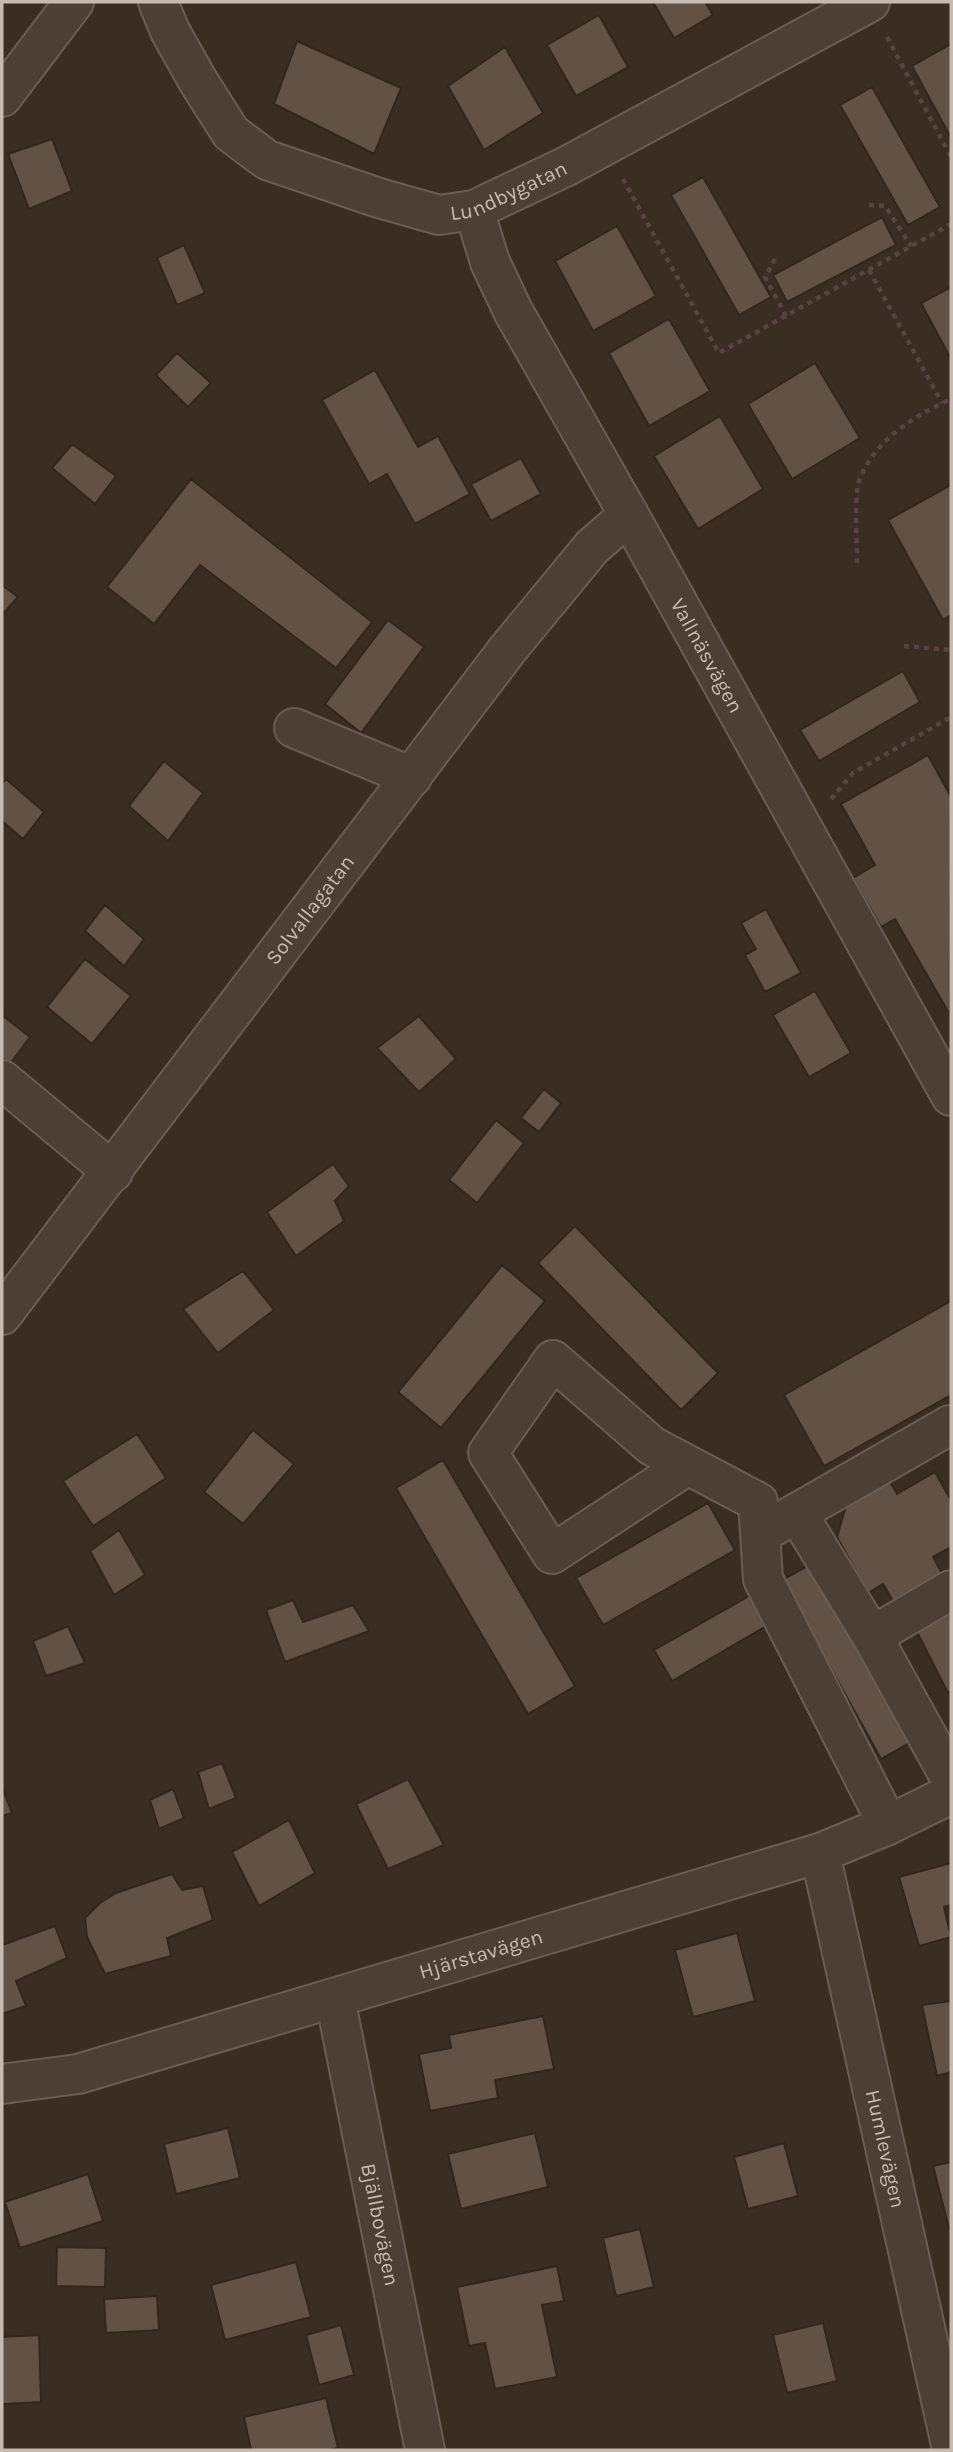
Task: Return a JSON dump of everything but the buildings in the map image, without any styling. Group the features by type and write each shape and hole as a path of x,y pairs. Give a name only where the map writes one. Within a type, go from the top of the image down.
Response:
{"street":[{"path":"2,97 74,2"},
{"name":"Lundbygatan","path":"158,2 192,71 231,133 267,160 439,215 474,210 567,166 869,2"},
{"name":"Vallnäsvägen","path":"474,210 490,262 513,311 951,1096"},
{"name":"Solvallagatan","path":"2,1315 509,649 584,557 629,515"},
{"path":"295,728 412,777"},
{"path":"2,1080 113,1171"},
{"path":"688,1465 552,1554 488,1453 553,1360 652,1446 688,1465 758,1502 763,1579 888,1825"},
{"path":"760,1534 950,1425 951,1428"},
{"path":"797,1513 872,1636 951,1779"},
{"path":"872,1636 951,1590"},
{"name":"Hjärstavägen","path":"2,2084 78,2074 820,1853 888,1825 951,1794"},
{"name":"Humlevägen","path":"820,1853 951,2445"},
{"name":"Bjällbovägen","path":"335,1998 425,2450"}],"path":[{"path":"869,2 951,157"},
{"path":"605,145 719,353 951,224"},
{"path":"869,205 885,206 911,246"},
{"path":"775,259 765,277 786,316"},
{"path":"869,270 942,403"},
{"path":"857,563 858,482 881,443 924,411 951,399"},
{"path":"904,646 951,650"},
{"path":"800,822 825,807 853,773 951,717"}]}
